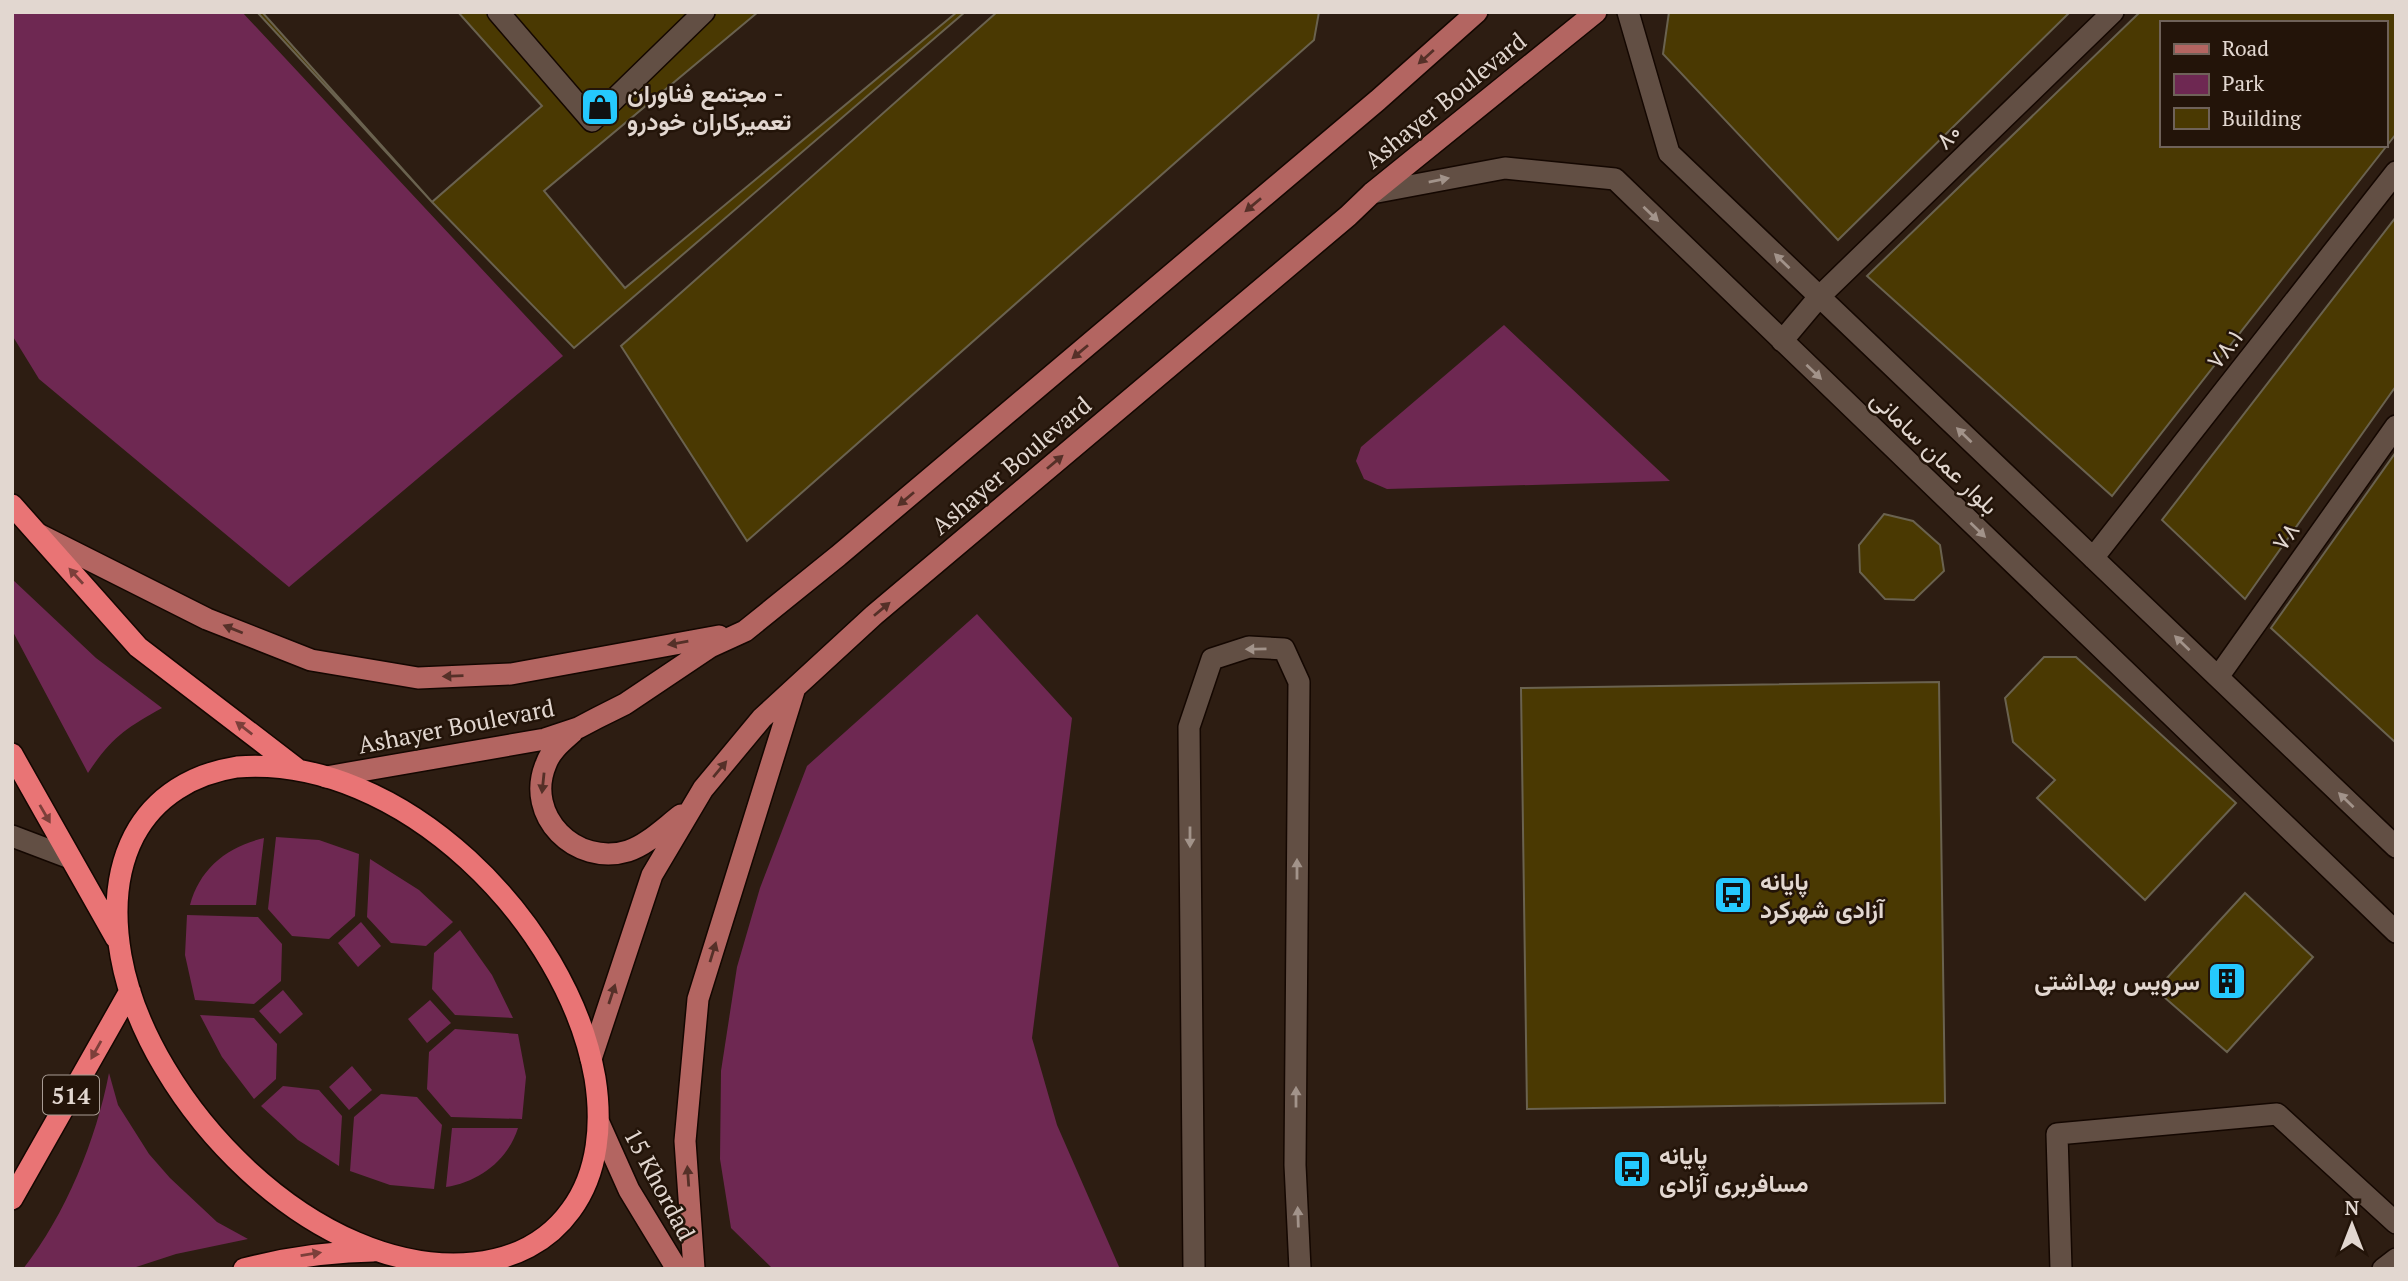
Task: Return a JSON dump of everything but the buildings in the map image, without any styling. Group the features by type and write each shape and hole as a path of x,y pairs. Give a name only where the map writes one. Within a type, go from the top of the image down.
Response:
{"highway":[{"path":"12,505 138,647 298,769"},
{"path":"12,754 119,943"},
{"path":"245,766 298,769 326,776 364,791 411,816 489,880 526,924 550,961 575,1010 591,1059 596,1087 596,1149 588,1180 573,1207 549,1234 523,1250 494,1260 431,1265 380,1251 332,1230 286,1201 251,1173 219,1141 190,1106 164,1068 145,1030 130,991 119,943 117,898 125,857 137,829 156,806 178,787 206,774 245,766"},
{"name":"514","path":"12,1199 130,991"},
{"path":"244,1269 278,1259 321,1252 380,1251"}],"main road":[{"name":"Ashayer Boulevard","path":"326,776 545,739 578,728 625,704 710,647 745,631 849,547 1357,118 1477,12"},
{"name":"Ashayer Boulevard","path":"591,1059 652,875 703,789 762,718 874,615 1372,193 1597,12"},
{"path":"38,534 207,619 311,660 418,678 511,674 745,631"},
{"path":"694,1269 685,1141 698,999 795,688"},
{"path":"578,728 558,745 546,764 540,785 543,806 552,826 567,842 586,852 608,855 630,851 690,808"},
{"name":"15 Khordad","path":"598,1123 629,1190 677,1269"}],"street":[{"path":"498,12 592,121 704,12"},
{"name":"بلوار عمان سامانی","path":"1628,12 1669,153 2396,847"},
{"name":"۸۰","path":"1782,341 1819,297 2113,12"},
{"name":"بلوار عمان سامانی","path":"1372,193 1505,168 1615,179 2396,932"},
{"name":"۷۸.۱","path":"2093,558 2396,172"},
{"name":"۷۸","path":"2218,677 2396,426"},
{"path":"1194,1269 1189,727 1212,659 1249,647 1284,649 1299,682 1295,1165 1300,1269"},
{"path":"12,836 70,858"},
{"path":"2061,1269 2057,1134 2277,1114 2396,1223"},
{"path":"2383,1269 2396,1259"}],"green space":[{"path":"12,12 242,12 563,356 289,587 39,379 12,335"},
{"path":"1504,325 1670,481 1387,489 1364,479 1356,461 1361,447"},
{"path":"12,579 96,658 162,708 120,735 88,773 12,630"},
{"path":"977,614 1072,718 1032,1038 1057,1125 1120,1269 773,1269 731,1228 720,1159 721,1071 737,967 760,888 807,766"},
{"path":"276,837 319,840 359,854 355,916 329,939 292,936 268,909"},
{"path":"264,838 256,905 190,905 201,880 217,861 238,847"},
{"path":"370,859 419,890 453,922 426,946 391,943 367,917"},
{"path":"187,915 258,917 282,944 281,981 254,1004 195,1000 185,955"},
{"path":"361,922 381,946 358,967 338,943"},
{"path":"460,930 492,975 513,1018 455,1015 432,989 434,953"},
{"path":"283,990 303,1014 280,1034 259,1011"},
{"path":"430,1000 451,1023 427,1043 408,1019"},
{"path":"200,1015 254,1018 277,1044 276,1079 254,1099 222,1057"},
{"path":"455,1029 518,1034 526,1077 522,1119 451,1117 427,1089 429,1052"},
{"path":"352,1066 372,1090 349,1110 329,1087"},
{"path":"109,1073 118,1105 149,1154 170,1178 217,1222 248,1239 176,1254 130,1269 23,1269 53,1225 77,1175 96,1124"},
{"path":"283,1086 319,1090 342,1116 339,1166 298,1140 261,1106"},
{"path":"381,1094 417,1097 442,1125 434,1189 390,1185 350,1171 354,1117"},
{"path":"452,1128 518,1128 507,1150 491,1168 470,1180 446,1187"}],"place":[{"name":"مجتمع فناوران - تعمیرکاران خودرو","path":"600,107"},
{"name":"پایانه آزادی شهرکرد","path":"1733,895"},
{"name":"سرویس بهداشتی","path":"2227,981"},
{"name":"پایانه مسافربری آزادی","path":"1632,1169"}]}
